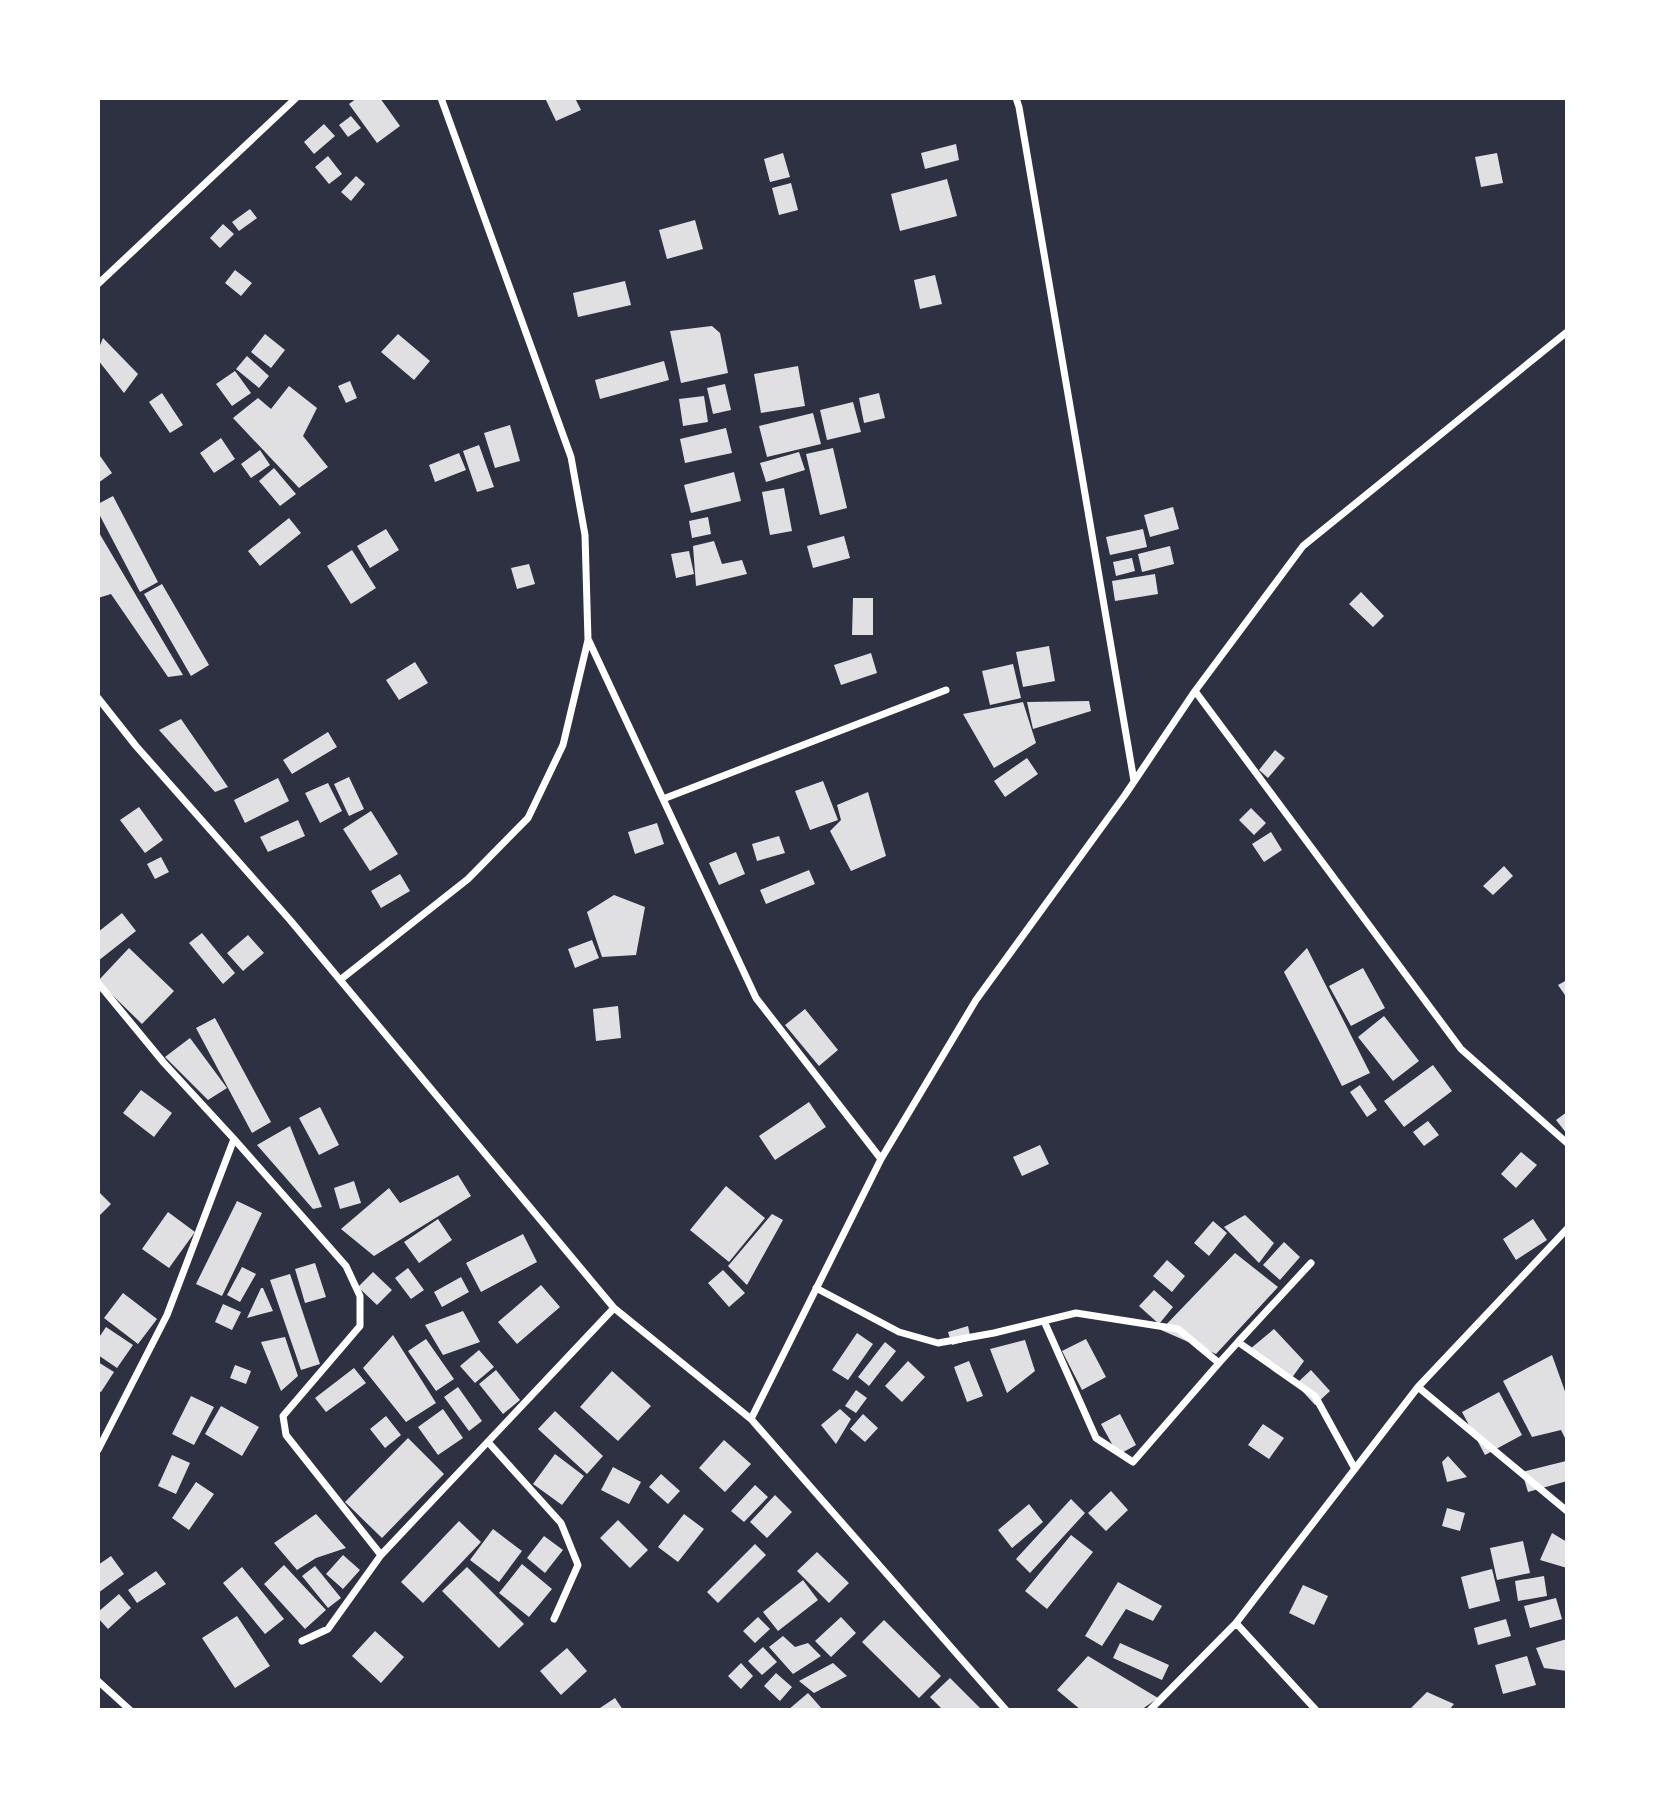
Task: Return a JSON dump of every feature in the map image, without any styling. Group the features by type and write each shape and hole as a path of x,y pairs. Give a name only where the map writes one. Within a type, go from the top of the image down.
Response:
{"street":[{"path":"98,284 296,98"},
{"path":"340,981 468,879 528,818 563,745 589,640 585,536 571,457 441,98"},
{"path":"1016,98 1134,781"},
{"path":"751,1419 881,1159 976,1000 1134,781 1195,691 1303,546 1567,332"},
{"path":"589,640 756,998 881,1159"},
{"path":"663,799 946,690"},
{"path":"1195,691 1461,1049 1567,1143"},
{"path":"98,698 614,1308 751,1419 1006,1710"},
{"path":"98,983 164,1063 346,1266 360,1296 360,1326 283,1416 286,1435 380,1555"},
{"path":"98,1450 167,1315 234,1139"},
{"path":"1150,1710 1236,1623 1419,1387 1567,1229"},
{"path":"1044,1321 1097,1438 1133,1462 1311,1263"},
{"path":"816,1288 899,1332 938,1343 994,1333 1076,1313 1178,1329 1219,1363"},
{"path":"302,1641 328,1629 380,1555 614,1308"},
{"path":"1238,1342 1315,1395 1355,1469"},
{"path":"1419,1387 1567,1511"},
{"path":"488,1442 561,1523 578,1565 554,1619"},
{"path":"1236,1623 1316,1710"},
{"path":"98,1681 130,1710"}],"building":[{"path":"357,98 380,98 400,126 377,143 349,104"},
{"path":"545,98 575,98 581,110 556,121"},
{"path":"351,116 361,128 348,137 339,125"},
{"path":"324,124 335,136 314,154 304,142"},
{"path":"956,144 959,160 925,169 921,153"},
{"path":"783,153 790,177 770,182 764,159"},
{"path":"1497,153 1503,183 1481,187 1475,157"},
{"path":"328,156 342,174 329,184 315,167"},
{"path":"356,176 365,184 351,201 341,192"},
{"path":"947,179 957,216 900,231 891,194"},
{"path":"791,183 798,210 779,215 772,188"},
{"path":"250,209 257,218 239,231 232,222"},
{"path":"695,220 703,249 667,259 659,230"},
{"path":"223,224 234,234 220,248 210,238"},
{"path":"235,270 252,283 241,296 225,283"},
{"path":"935,275 942,304 920,309 914,280"},
{"path":"625,281 631,305 578,317 573,293"},
{"path":"712,326 720,333 728,373 681,383 670,331"},
{"path":"265,334 285,350 271,368 251,352"},
{"path":"398,334 430,361 414,380 381,352"},
{"path":"103,338 138,374 124,393 98,360 98,350"},
{"path":"247,356 269,376 259,388 236,369"},
{"path":"664,361 669,380 600,399 595,380"},
{"path":"798,366 805,406 761,413 754,374"},
{"path":"235,371 251,393 232,406 216,384"},
{"path":"350,381 357,398 346,403 338,386"},
{"path":"725,384 731,410 713,414 707,388"},
{"path":"289,386 317,408 303,436 328,467 299,488 233,418 258,398 271,409"},
{"path":"162,393 183,425 170,433 149,402"},
{"path":"879,393 885,418 864,423 859,398"},
{"path":"704,396 708,422 683,426 679,399"},
{"path":"853,402 861,432 827,440 820,410"},
{"path":"813,413 821,444 767,457 759,426"},
{"path":"510,425 520,461 495,468 484,433"},
{"path":"726,428 732,453 685,463 680,439"},
{"path":"221,438 235,459 214,473 200,453"},
{"path":"479,445 494,487 477,492 463,451"},
{"path":"833,448 847,508 820,515 806,454"},
{"path":"260,450 270,465 251,478 241,464"},
{"path":"799,452 805,470 766,482 760,463"},
{"path":"98,453 112,473 98,483"},
{"path":"459,453 466,470 435,482 429,465"},
{"path":"274,468 296,494 280,506 259,481"},
{"path":"734,472 741,501 691,513 684,485"},
{"path":"784,488 792,531 770,535 762,492"},
{"path":"113,496 158,582 140,592 98,512 98,504"},
{"path":"1173,507 1179,529 1150,537 1144,515"},
{"path":"708,517 711,534 692,538 689,521"},
{"path":"289,518 301,533 260,566 248,551"},
{"path":"386,529 399,550 370,568 357,546"},
{"path":"1143,529 1147,547 1110,555 1106,537"},
{"path":"98,531 183,675 168,677 111,594 98,598"},
{"path":"844,536 850,558 813,568 807,546"},
{"path":"714,541 722,564 742,560 747,574 696,586 693,546"},
{"path":"1170,546 1174,564 1142,572 1138,554"},
{"path":"352,550 376,588 351,604 327,566"},
{"path":"689,551 694,574 676,578 671,554"},
{"path":"1132,558 1135,571 1116,576 1113,562"},
{"path":"529,564 535,584 517,589 511,568"},
{"path":"1155,574 1158,594 1115,601 1112,581"},
{"path":"162,584 209,665 191,676 144,594"},
{"path":"1361,592 1384,616 1373,627 1349,604"},
{"path":"853,598 873,598 873,635 852,635"},
{"path":"1049,646 1055,681 1023,687 1016,652"},
{"path":"871,653 877,673 841,685 834,665"},
{"path":"415,662 428,683 399,700 386,680"},
{"path":"1013,664 1021,698 990,705 982,671"},
{"path":"1089,701 1091,711 1033,729 1027,702"},
{"path":"1023,702 1036,743 994,768 963,714"},
{"path":"181,719 228,787 215,792 159,730"},
{"path":"328,732 337,747 292,774 283,760"},
{"path":"1275,750 1285,758 1268,778 1259,770"},
{"path":"1027,758 1038,774 1005,797 994,781"},
{"path":"349,777 364,809 349,816 334,784"},
{"path":"278,778 289,801 245,823 234,800"},
{"path":"823,781 838,820 810,830 795,791"},
{"path":"328,783 342,811 320,823 305,793"},
{"path":"868,792 886,856 851,871 830,831 841,820 837,805"},
{"path":"139,807 163,840 145,853 120,820"},
{"path":"1251,808 1266,823 1254,835 1239,820"},
{"path":"371,811 398,854 370,871 343,829"},
{"path":"298,820 305,836 268,852 260,837"},
{"path":"657,823 664,844 635,854 628,832"},
{"path":"1271,832 1282,850 1264,862 1252,844"},
{"path":"779,836 785,853 757,861 752,844"},
{"path":"736,852 745,874 719,885 709,863"},
{"path":"161,857 169,872 155,879 147,864"},
{"path":"1504,866 1513,876 1493,895 1483,886"},
{"path":"809,870 815,884 766,904 760,890"},
{"path":"400,874 410,891 381,908 371,891"},
{"path":"614,895 645,907 636,955 602,957 587,912"},
{"path":"122,913 136,931 98,961 98,932"},
{"path":"202,933 235,973 223,984 189,943"},
{"path":"248,935 264,953 243,971 227,953"},
{"path":"592,940 599,958 575,968 568,949"},
{"path":"129,948 174,991 142,1024 98,981"},
{"path":"1307,948 1370,1073 1342,1086 1284,972"},
{"path":"1363,968 1385,1008 1351,1026 1329,986"},
{"path":"1567,980 1567,998 1558,985"},
{"path":"618,1006 621,1038 596,1041 593,1009"},
{"path":"805,1009 838,1050 819,1066 785,1025"},
{"path":"1384,1016 1419,1061 1393,1081 1358,1037"},
{"path":"215,1018 271,1122 252,1133 196,1028"},
{"path":"190,1038 227,1088 208,1100 165,1057"},
{"path":"1433,1065 1452,1091 1404,1127 1384,1101"},
{"path":"1360,1085 1377,1110 1367,1117 1350,1092"},
{"path":"141,1090 172,1113 154,1137 123,1113"},
{"path":"809,1102 826,1127 775,1160 759,1136"},
{"path":"320,1107 339,1145 319,1155 299,1118"},
{"path":"1567,1112 1567,1134 1556,1120"},
{"path":"1428,1121 1439,1135 1424,1146 1413,1132"},
{"path":"290,1126 322,1207 313,1209 257,1145"},
{"path":"1040,1145 1049,1164 1022,1176 1013,1157"},
{"path":"1521,1152 1537,1165 1516,1188 1501,1174"},
{"path":"458,1175 471,1196 374,1256 341,1229 389,1188 400,1203"},
{"path":"354,1181 361,1203 340,1209 334,1188"},
{"path":"726,1186 765,1218 729,1262 690,1230"},
{"path":"98,1191 111,1204 98,1217"},
{"path":"237,1201 262,1213 222,1296 196,1284"},
{"path":"168,1212 195,1232 169,1268 142,1249"},
{"path":"772,1214 783,1220 747,1285 728,1266"},
{"path":"1245,1215 1274,1243 1259,1263 1224,1227"},
{"path":"438,1219 452,1240 419,1263 404,1242"},
{"path":"1533,1219 1547,1240 1516,1260 1503,1239"},
{"path":"1213,1221 1227,1233 1209,1256 1194,1243"},
{"path":"523,1234 537,1262 481,1292 466,1263"},
{"path":"1284,1242 1300,1257 1280,1280 1263,1265"},
{"path":"1235,1253 1278,1287 1216,1354 1161,1330"},
{"path":"1167,1260 1185,1276 1172,1292 1153,1276"},
{"path":"315,1263 326,1297 305,1303 295,1269"},
{"path":"242,1267 256,1274 240,1302 227,1295"},
{"path":"408,1268 424,1290 411,1299 395,1278"},
{"path":"723,1270 745,1293 729,1307 708,1283"},
{"path":"373,1272 392,1290 377,1305 358,1287"},
{"path":"290,1274 320,1364 301,1370 270,1280"},
{"path":"461,1277 469,1292 442,1307 434,1292"},
{"path":"541,1285 560,1307 517,1344 498,1322"},
{"path":"261,1288 273,1311 247,1318"},
{"path":"1154,1290 1173,1307 1159,1324 1139,1306"},
{"path":"123,1293 157,1319 138,1344 104,1318"},
{"path":"223,1304 241,1312 232,1330 215,1322"},
{"path":"463,1311 480,1342 443,1355 425,1325"},
{"path":"968,1326 971,1340 952,1345 948,1332"},
{"path":"106,1327 133,1345 117,1368 98,1355 98,1339"},
{"path":"1274,1329 1304,1361 1291,1379 1250,1349"},
{"path":"857,1333 873,1344 848,1380 832,1370"},
{"path":"393,1335 436,1403 406,1422 363,1368"},
{"path":"285,1337 298,1376 281,1391 261,1342"},
{"path":"426,1339 454,1379 436,1391 408,1351"},
{"path":"1086,1339 1106,1377 1082,1390 1062,1351"},
{"path":"1025,1340 1035,1371 1007,1393 990,1349"},
{"path":"885,1342 896,1351 869,1386 858,1377"},
{"path":"479,1350 494,1367 475,1383 460,1366"},
{"path":"1552,1355 1567,1397 1567,1442 1561,1430 1532,1437 1503,1381"},
{"path":"908,1361 925,1377 902,1402 885,1386"},
{"path":"969,1361 983,1396 967,1402 954,1367"},
{"path":"98,1362 114,1372 101,1392 98,1391"},
{"path":"235,1365 251,1371 246,1384 230,1378"},
{"path":"354,1368 366,1383 326,1412 315,1398"},
{"path":"496,1370 520,1400 503,1414 479,1384"},
{"path":"1311,1370 1330,1391 1315,1405 1296,1384"},
{"path":"612,1371 651,1406 618,1441 580,1407"},
{"path":"458,1387 482,1421 469,1431 444,1397"},
{"path":"856,1390 867,1398 856,1413 845,1406"},
{"path":"1499,1392 1522,1435 1485,1455 1462,1412"},
{"path":"191,1396 214,1407 194,1445 172,1434"},
{"path":"221,1406 259,1427 242,1456 205,1434"},
{"path":"443,1409 463,1438 438,1455 418,1427"},
{"path":"840,1409 851,1419 836,1444 821,1425"},
{"path":"555,1411 603,1456 587,1474 538,1429"},
{"path":"863,1414 878,1428 865,1442 850,1429"},
{"path":"1120,1414 1136,1445 1118,1455 1101,1424"},
{"path":"386,1416 401,1435 385,1448 370,1429"},
{"path":"1263,1424 1284,1438 1269,1459 1248,1445"},
{"path":"408,1438 444,1474 382,1538 345,1502"},
{"path":"724,1440 751,1464 725,1492 699,1468"},
{"path":"555,1454 584,1476 562,1505 533,1484"},
{"path":"172,1455 190,1463 176,1494 158,1486"},
{"path":"1448,1456 1467,1477 1447,1482 1442,1462"},
{"path":"1566,1461 1567,1481 1528,1492 1522,1472"},
{"path":"613,1467 641,1482 629,1504 601,1490"},
{"path":"661,1474 680,1491 668,1504 649,1487"},
{"path":"196,1482 214,1494 189,1530 172,1518"},
{"path":"755,1485 768,1497 744,1522 731,1511"},
{"path":"1111,1491 1128,1510 1106,1531 1088,1513"},
{"path":"775,1495 792,1512 767,1538 750,1522"},
{"path":"1071,1499 1085,1513 1030,1573 1016,1559"},
{"path":"1029,1504 1043,1522 1012,1548 998,1530"},
{"path":"1447,1508 1465,1513 1460,1531 1442,1526"},
{"path":"316,1514 346,1548 316,1558 297,1570 274,1543"},
{"path":"684,1514 704,1529 678,1562 658,1547"},
{"path":"618,1520 648,1550 630,1568 600,1538"},
{"path":"459,1521 481,1542 423,1603 401,1582"},
{"path":"493,1529 522,1551 499,1582 470,1560"},
{"path":"1552,1533 1567,1542 1567,1568 1540,1560"},
{"path":"1071,1535 1093,1552 1047,1609 1025,1591"},
{"path":"544,1536 563,1550 545,1573 527,1558"},
{"path":"1523,1541 1530,1573 1497,1580 1490,1548"},
{"path":"755,1544 766,1555 718,1603 707,1592"},
{"path":"817,1552 849,1583 829,1603 797,1571"},
{"path":"343,1555 360,1570 343,1589 326,1574"},
{"path":"111,1556 124,1574 98,1593 98,1565"},
{"path":"522,1564 552,1589 529,1617 499,1593"},
{"path":"284,1565 326,1610 305,1629 264,1584"},
{"path":"315,1566 341,1598 328,1608 302,1576"},
{"path":"242,1567 284,1619 265,1634 223,1583"},
{"path":"467,1567 524,1624 499,1648 442,1591"},
{"path":"1492,1569 1500,1601 1469,1609 1461,1577"},
{"path":"156,1571 166,1584 137,1603 128,1590"},
{"path":"1544,1576 1547,1596 1518,1601 1515,1581"},
{"path":"803,1580 818,1600 778,1631 763,1612"},
{"path":"1118,1582 1162,1606 1153,1621 1126,1609 1102,1646 1085,1636"},
{"path":"1303,1585 1328,1596 1314,1625 1289,1613"},
{"path":"119,1594 131,1608 108,1629 98,1618 98,1612"},
{"path":"1556,1598 1562,1619 1530,1628 1524,1606"},
{"path":"237,1616 270,1666 235,1688 202,1638"},
{"path":"758,1617 770,1629 755,1643 743,1631"},
{"path":"841,1617 856,1633 831,1657 815,1641"},
{"path":"1506,1619 1511,1636 1478,1645 1474,1628"},
{"path":"884,1620 941,1676 919,1698 862,1642"},
{"path":"375,1631 404,1657 381,1683 352,1656"},
{"path":"783,1636 795,1647 808,1643 821,1656 793,1674 769,1647"},
{"path":"1567,1639 1567,1671 1544,1668 1536,1648"},
{"path":"1120,1643 1169,1665 1162,1680 1113,1658"},
{"path":"763,1647 777,1662 762,1675 748,1661"},
{"path":"567,1648 587,1671 561,1695 540,1671"},
{"path":"1088,1656 1158,1698 1141,1710 1081,1710 1057,1690"},
{"path":"1527,1656 1536,1685 1503,1694 1495,1665"},
{"path":"741,1663 753,1676 741,1689 728,1676"},
{"path":"833,1663 847,1676 814,1693 799,1681"},
{"path":"776,1673 792,1687 780,1701 764,1686"},
{"path":"950,1678 982,1710 943,1710 930,1697"},
{"path":"1427,1692 1454,1704 1449,1710 1409,1710"},
{"path":"808,1693 823,1710 788,1710"},
{"path":"615,1698 623,1710 597,1710"}]}
